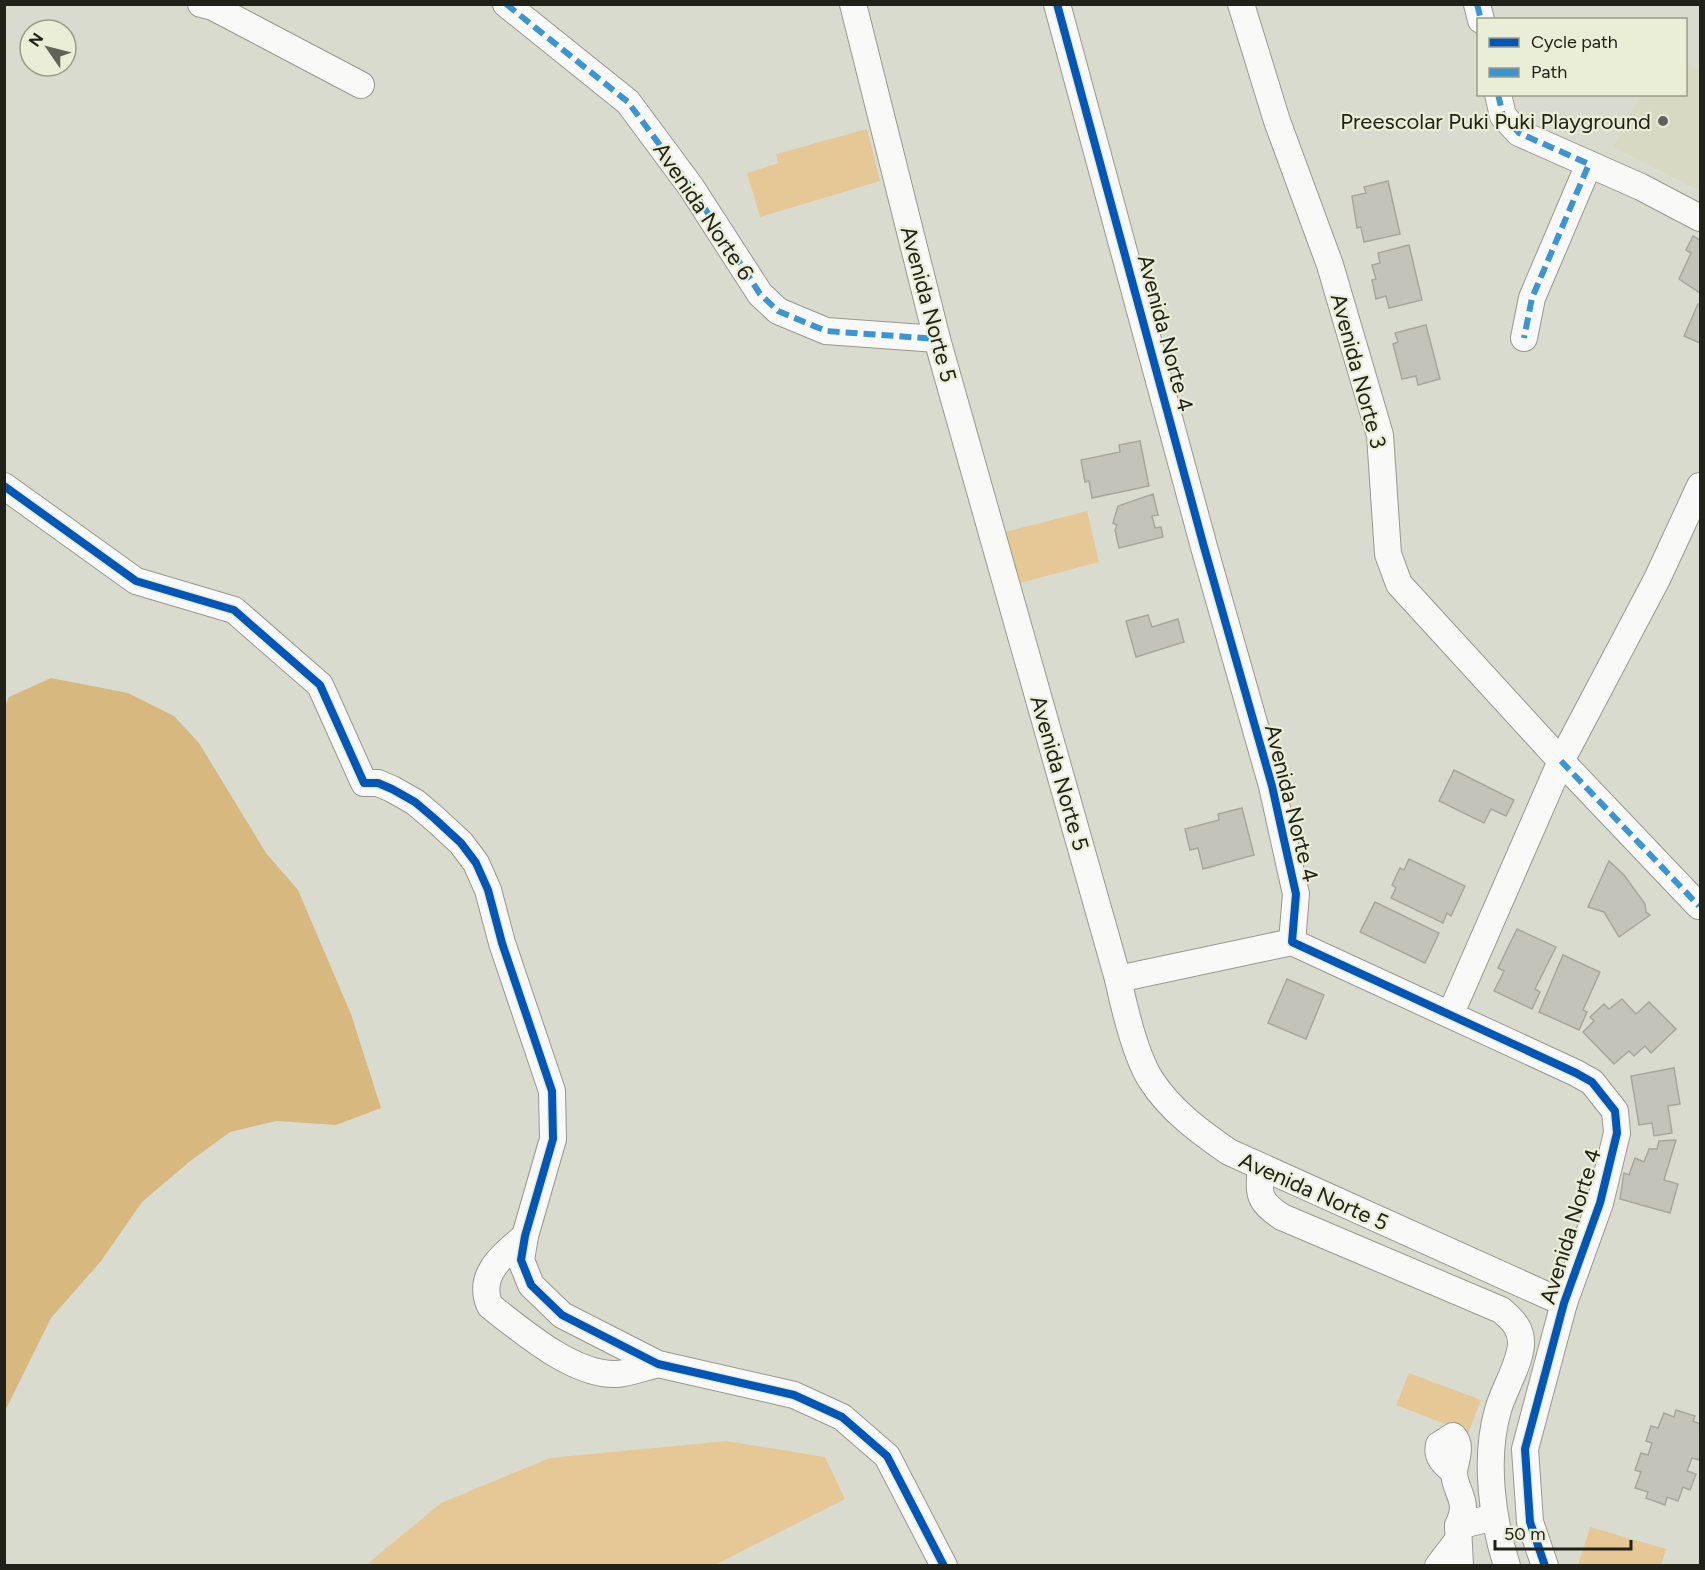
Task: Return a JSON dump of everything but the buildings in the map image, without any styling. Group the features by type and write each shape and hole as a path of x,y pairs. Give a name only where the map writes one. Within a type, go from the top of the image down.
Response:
{"street":[{"path":"201,4 213,7 361,84"},
{"name":"Avenida Norte 6","path":"506,4 628,102 691,187 760,294 777,311 826,330 937,339"},
{"name":"Avenida Norte 5","path":"853,4 937,339 1118,979 1126,1015 1150,1080 1190,1125 1229,1152 1564,1303"},
{"name":"Avenida Norte 4","path":"1057,4 1204,547 1272,786 1296,894 1292,942 1450,1013 1592,1082 1615,1112 1617,1133 1600,1203 1564,1303 1528,1433 1525,1473 1530,1522 1545,1566"},
{"name":"Avenida Norte 3","path":"1241,4 1277,121 1330,265 1380,435 1388,554 1399,584 1561,761 1700,906"},
{"path":"1498,96 1503,116 1519,132 1701,218"},
{"path":"1524,338 1532,298 1589,164"},
{"path":"4,486 136,581 234,610 320,685 364,783 378,783 415,802 461,843 476,863 489,890 502,942 552,1091 553,1139 525,1236 521,1260 531,1285 562,1315 658,1364 794,1395 842,1417 887,1456 944,1566"},
{"path":"1450,1013 1561,761 1657,579 1701,486"},
{"path":"1118,979 1292,942"},
{"path":"1261,1168 1260,1194 1265,1206 1282,1217 1501,1310 1520,1330 1521,1346 1497,1411 1492,1450 1495,1517 1507,1566"},
{"path":"525,1236 495,1262 486,1282 485,1295 490,1306 552,1353 583,1366 616,1374 658,1364"},
{"path":"1495,1427 1528,1433"},
{"path":"1454,1472 1455,1486 1462,1497 1463,1510 1458,1533 1460,1566"},
{"path":"1438,1566 1458,1533 1495,1517"}],"shaded area":[{"name":"Preescolar Puki Puki Playground","path":"1687,63 1700,72 1700,191 1613,147 1639,96 1687,96"},
{"path":"867,129 880,181 760,217 747,173 778,163 776,154"},
{"path":"1087,511 1099,562 1020,583 1005,532"},
{"path":"51,678 128,693 174,716 199,743 266,853 298,890 351,1014 381,1108 336,1125 276,1121 230,1132 189,1162 142,1202 101,1261 51,1318 5,1411 5,706 9,697"},
{"path":"1409,1373 1481,1400 1468,1433 1396,1405"},
{"path":"726,1441 825,1457 845,1499 715,1565 366,1565 441,1503 550,1458"},
{"path":"1590,1527 1666,1549 1661,1565 1578,1565"}],"marked path":[{"path":"506,4 628,102 691,187 760,294 778,311 826,331 937,339"},
{"path":"1477,4 1480,18"},
{"path":"1498,96 1503,116 1519,133 1589,164 1532,298 1524,338"},
{"path":"1561,761 1699,906"}],"cycle path":[{"path":"1057,4 1204,547 1272,786 1296,894 1292,942 1576,1073 1592,1082 1615,1111 1617,1133 1600,1203 1564,1303 1525,1449 1530,1522 1545,1566"},
{"path":"4,486 136,581 234,610 320,685 364,783 378,783 415,802 461,843 476,863 488,890 502,943 552,1091 553,1139 525,1236 521,1260 531,1285 562,1315 658,1364 794,1395 842,1417 887,1456 944,1566"}],"place":[{"name":"Preescolar Puki Puki Playground","path":"1663,121"}]}
